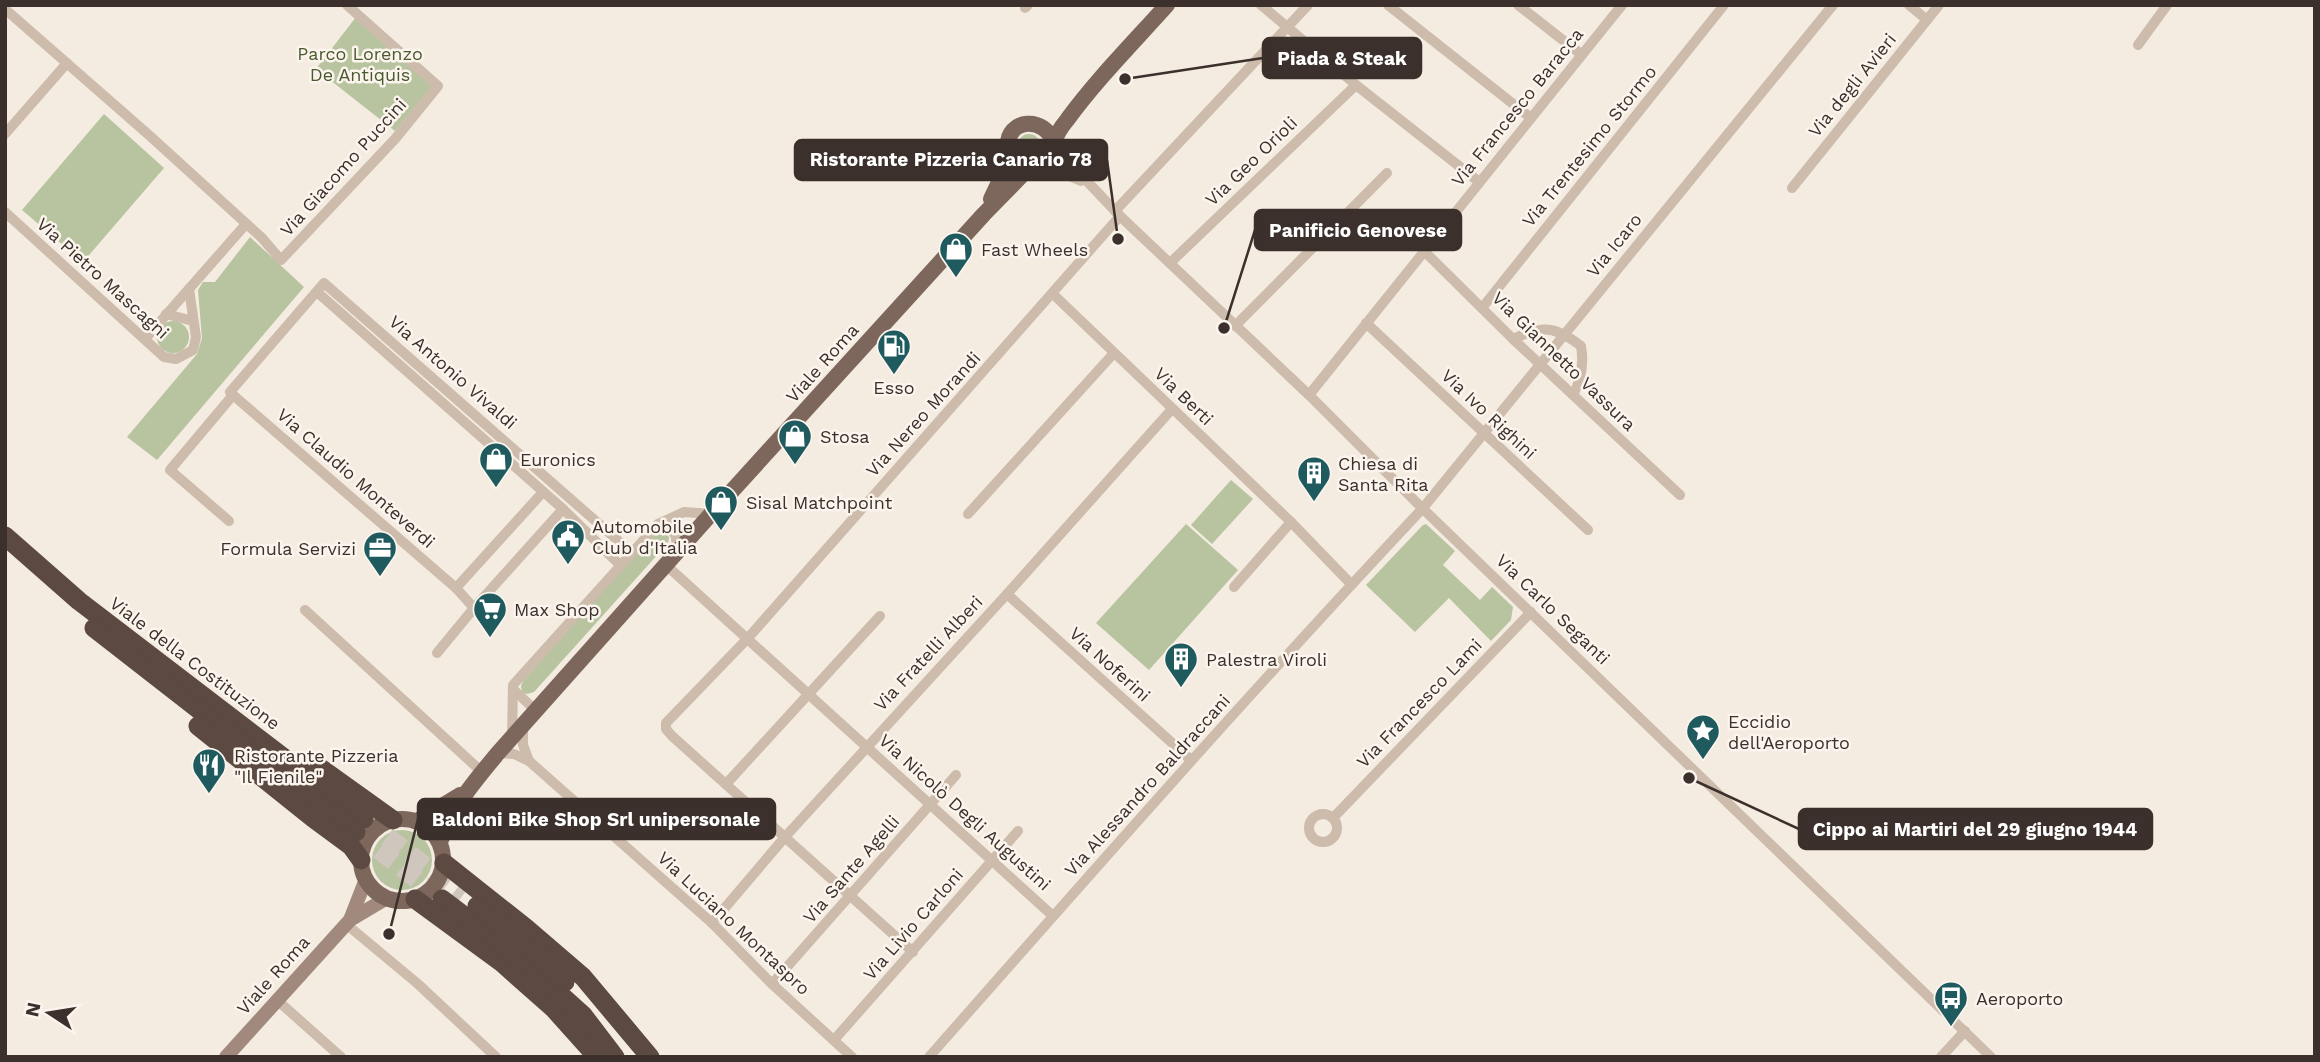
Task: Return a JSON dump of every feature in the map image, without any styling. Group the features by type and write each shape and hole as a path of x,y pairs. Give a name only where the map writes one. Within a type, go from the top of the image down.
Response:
{"highway":[{"name":"Viale della Costituzione","path":"5,536 111,633"},
{"name":"Viale della Costituzione","path":"5,553 360,826"},
{"path":"111,633 188,667 393,820"},
{"path":"111,633 152,689 351,846 363,869"},
{"path":"444,863 583,977 650,1057"},
{"path":"463,895 542,959 600,1017 630,1057"},
{"path":"415,899 500,962 554,1009 597,1057"},
{"path":"442,899 521,959 583,1015 615,1057"}],"main road":[{"path":"1054,147 1048,131 1028,123 1015,129 1007,149 1014,163 1027,170 1045,166 1054,147 1063,125 1167,5"},
{"path":"1035,124 1063,113 1086,96"},
{"name":"Viale Roma","path":"985,212 1002,176 1007,149"},
{"name":"Viale Roma","path":"440,842 450,816 465,792 498,753 710,514 985,212 1027,170"},
{"name":"Viale Roma","path":"417,821 465,792"},
{"path":"405,818 417,821 426,826 440,842 444,863 441,875 426,894 415,899 406,901 387,898 371,887 363,869 363,846 370,834 380,825 405,818"},
{"name":"Viale Roma","path":"348,922 363,869"},
{"name":"Viale Roma","path":"226,1057 348,922 387,898"}],"street":[{"name":"Via Giacomo Puccini","path":"5,9 246,224 281,260 395,139 438,86 347,5"},
{"path":"1261,5 1356,85 1478,181"},
{"name":"Via Nereo Morandi","path":"727,783 673,736 666,726 669,719 748,638 1053,294 1117,214 1308,5"},
{"path":"1388,5 1531,118"},
{"path":"1518,5 1582,55"},
{"name":"Via Francesco Baracca","path":"1309,395 1425,252 1478,181 1622,5"},
{"name":"Via Trentesimo Stormo","path":"1482,308 1724,5"},
{"name":"Via Icaro","path":"1423,509 1833,5"},
{"path":"1909,5 1927,20"},
{"name":"Via degli Avieri","path":"1792,188 1940,5"},
{"path":"2138,45 2167,5"},
{"path":"5,134 67,63"},
{"name":"Via Geo Orioli","path":"1170,263 1356,85"},
{"name":"Via Carlo Seganti","path":"1054,147 1117,214 1309,395 1423,509 1991,1057"},
{"name":"Via Carlo Seganti","path":"1045,166 1075,177 1090,187"},
{"path":"1235,326 1387,173"},
{"name":"Via Pietro Mascagni","path":"5,212 164,357 176,359 192,350 196,337 189,289"},
{"path":"145,339 246,224"},
{"name":"Via Giannetto Vassura","path":"1425,252 1513,339 1680,495"},
{"name":"Via Antonio Vivaldi","path":"620,565 563,509 317,292 324,283 631,551"},
{"path":"229,521 170,470 233,395 230,392 317,292"},
{"name":"Via Berti","path":"1053,294 1291,522 1351,584"},
{"name":"Via Pietro Mascagni","path":"166,314 194,321"},
{"name":"Via Ivo Righini","path":"1366,323 1588,530"},
{"path":"1513,339 1531,331 1550,329 1564,333 1581,346 1584,361 1579,385 1573,396"},
{"path":"968,514 1114,353"},
{"name":"Via Claudio Monteverdi","path":"233,395 456,588 474,608"},
{"name":"Via Fratelli Alberi","path":"712,923 785,837 1172,409"},
{"path":"456,588 543,492"},
{"path":"437,653 563,509"},
{"name":"Via Alessandro Baldraccani","path":"929,1057 1191,760 1423,509"},
{"path":"529,761 517,732 513,685 658,524 684,512 710,514"},
{"path":"1234,587 1291,522"},
{"path":"658,524 670,527 676,537 671,559"},
{"name":"Via Nicolò Degli Augustini","path":"671,559 748,638 1053,916"},
{"name":"Via Noferini","path":"1007,594 1191,760"},
{"path":"305,610 482,772"},
{"name":"Via Francesco Lami","path":"1333,818 1531,612"},
{"path":"880,615 727,783 913,951"},
{"path":"513,689 536,711"},
{"name":"Via Luciano Montaspro","path":"498,753 514,754 529,761 712,923 772,984 852,1057"},
{"name":"Via Sante Agelli","path":"772,984 956,775"},
{"name":"Via Livio Carloni","path":"834,1040 1018,831"},
{"path":"348,922 496,1057"},
{"path":"277,1000 341,1057"},
{"path":"1941,1057 1965,1031"}],"green space":[{"name":"Parco Lorenzo De Antiquis","path":"356,17 432,86 395,131 316,69"},
{"path":"104,114 164,168 83,262 22,210"},
{"path":"1029,134 1037,137 1040,145 1037,153 1029,156 1021,153 1018,145 1021,137"},
{"path":"250,237 304,287 157,460 127,437 197,354 202,338 198,290 203,282 215,282"},
{"path":"173,321 185,325 189,337 185,349 173,353 161,349 157,337 161,325"},
{"path":"1231,480 1253,499 1212,544 1191,525"},
{"path":"1186,524 1238,570 1149,670 1096,623"},
{"path":"1426,524 1455,551 1443,565 1480,600 1492,587 1513,607 1511,620 1491,641 1449,598 1415,632 1366,585"},
{"path":"660,530 667,532 668,543 534,692 522,692 523,681"},
{"path":"402,830 419,835 427,843 432,860 427,877 419,885 402,890 385,885 377,877 372,860 377,843 385,835"}],"tunnel":[{"path":"364,819 463,895"},
{"path":"356,832 442,899"}],"place":[{"name":"Piada & Steak","path":"1125,79"},
{"name":"Ristorante Pizzeria Canario 78","path":"1118,239"},
{"name":"Fast Wheels","path":"956,279"},
{"name":"Panificio Genovese","path":"1224,328"},
{"name":"Esso","path":"894,376"},
{"name":"Stosa","path":"795,466"},
{"name":"Euronics","path":"496,489"},
{"name":"Chiesa di Santa Rita","path":"1314,503"},
{"name":"Sisal Matchpoint","path":"721,532"},
{"name":"Automobile Club d'Italia","path":"568,566"},
{"name":"Formula Servizi","path":"380,578"},
{"name":"Max Shop","path":"490,639"},
{"name":"Palestra Viroli","path":"1181,689"},
{"name":"Eccidio dell'Aeroporto","path":"1703,761"},
{"name":"Cippo ai Martiri del 29 giugno 1944","path":"1689,778"},
{"name":"Ristorante Pizzeria \"Il Fienile\"","path":"209,795"},
{"name":"Baldoni Bike Shop Srl unipersonale","path":"389,934"},
{"name":"Aeroporto","path":"1951,1028"}]}
